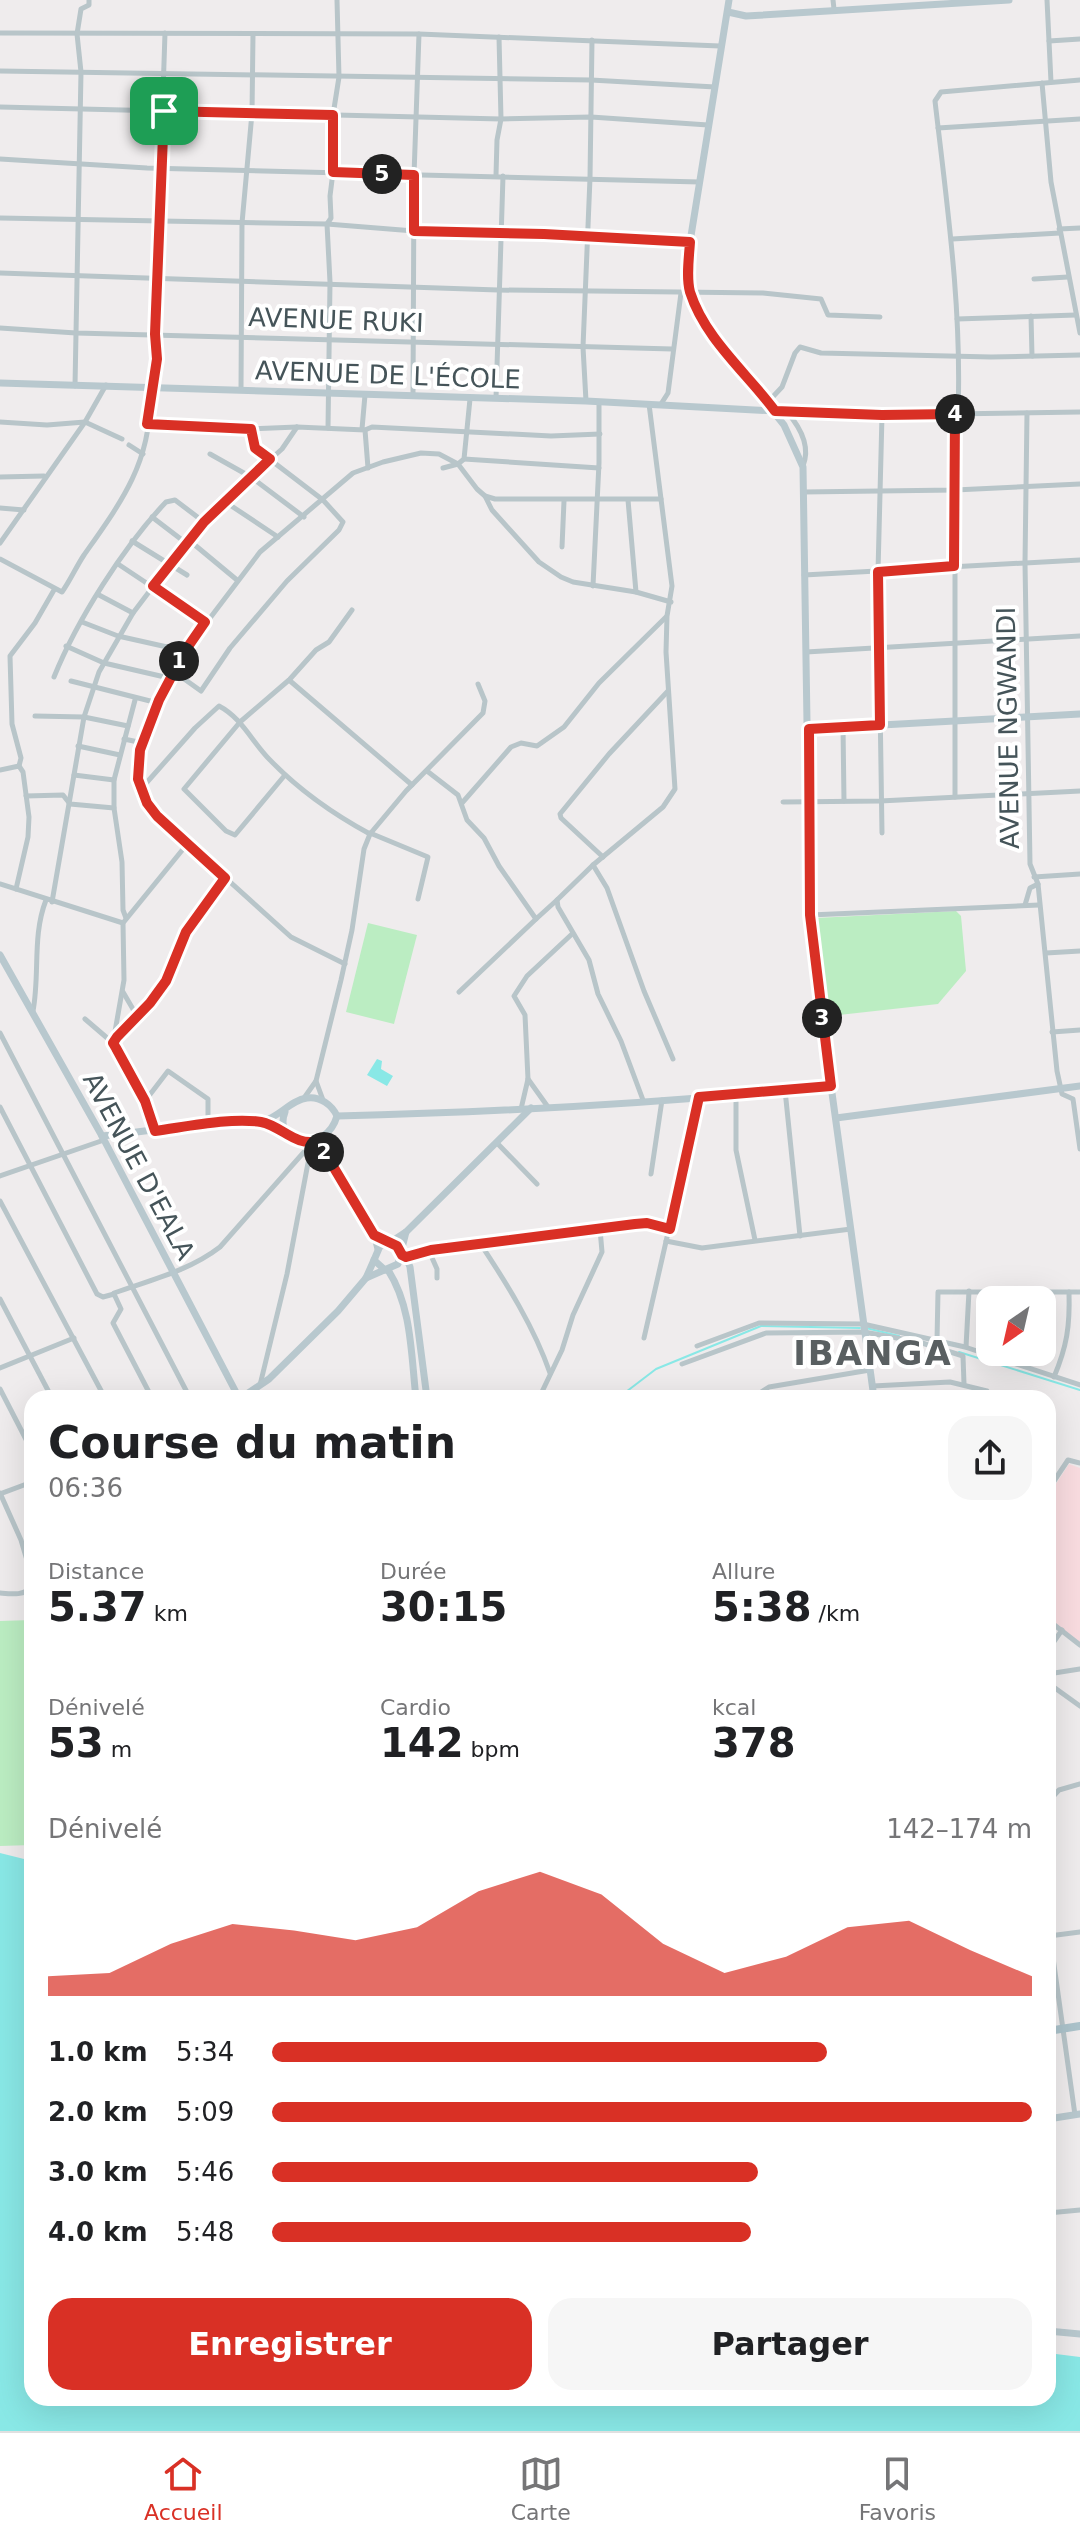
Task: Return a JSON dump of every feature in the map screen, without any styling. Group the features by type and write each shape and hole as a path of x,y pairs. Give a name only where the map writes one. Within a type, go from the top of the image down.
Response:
{"main road":[{"path":"1056,2029 1080,2026"}],"street":[{"path":"75,387 81,72 77,34 81,9 89,5 89,0"},
{"path":"328,428 330,282 327,224 331,218 333,115 339,77 337,0"},
{"path":"729,0 690,242 688,270 691,293 726,353 775,411 791,437 803,467"},
{"path":"728,12 746,16 833,4 1009,0"},
{"path":"1047,0 1051,82"},
{"path":"0,33 419,34 720,46"},
{"path":"0,559 54,590 63,591 130,488 143,454 157,359 155,334 165,33"},
{"path":"241,391 242,223 252,113 253,34"},
{"path":"413,396 414,175 419,34"},
{"path":"496,398 500,233 497,140 501,119 499,37"},
{"path":"1049,41 1080,39"},
{"path":"586,401 583,347 592,40"},
{"path":"0,71 591,80 715,87"},
{"path":"955,797 954,566 959,356 952,239 935,101 941,92 1080,80"},
{"path":"1042,83 1051,182 1080,333"},
{"path":"0,107 501,119 591,117 708,125"},
{"path":"938,128 1080,119"},
{"path":"0,159 161,168 700,182"},
{"path":"0,218 327,224 414,231 588,235 690,242"},
{"path":"952,239 1080,228"},
{"path":"0,273 498,290 763,293 821,299 828,315 880,317"},
{"path":"1034,279 1068,277"},
{"path":"672,405 668,393 681,293"},
{"path":"957,319 1076,315"},
{"path":"1031,316 1032,356"},
{"name":"AVENUE RUKI","path":"0,328 76,333 672,349"},
{"path":"768,402 782,387 800,347 821,353 1080,355"},
{"name":"AVENUE DE L'ÉCOLE","path":"0,383 586,401 775,411"},
{"path":"0,543 85,422 106,385"},
{"path":"661,404 668,393"},
{"path":"365,395 364,430 368,468"},
{"path":"464,459 470,399"},
{"path":"593,586 599,402"},
{"path":"459,992 556,904 593,865 663,807 672,794 676,781 667,616 672,586 649,404"},
{"path":"775,411 882,415 1080,412"},
{"path":"787,412 804,440 806,456 803,467 803,575 809,729 810,915 873,1390"},
{"name":"AVENUE NGWANDI","path":"1027,413 1025,563 1030,864 1038,884 1052,1032 1062,1094 1073,1099 1080,1149"},
{"path":"882,415 878,572 882,833"},
{"path":"0,422 47,425 85,422 122,439"},
{"path":"147,424 251,429 297,427 364,430 372,427 551,436 600,434"},
{"path":"32,1012 37,990 39,918 49,901 70,804 78,746 93,687 118,636 169,564 204,522 288,441 297,427"},
{"path":"173,671 198,691 203,690 230,648 287,581 342,526 339,516 323,500 255,448 251,429"},
{"path":"129,445 143,454"},
{"path":"345,964 291,937 157,816 141,789 138,767 143,743 169,678 205,622 260,552 353,473 392,459 432,452 458,464 485,496 492,510 539,562 573,582 636,592 671,602"},
{"path":"210,454 251,477 304,517"},
{"path":"443,468 464,459 599,468"},
{"path":"0,477 45,476"},
{"path":"803,492 1080,484"},
{"path":"485,496 507,500 564,501 661,499"},
{"path":"54,677 66,646 132,541 152,517 171,499 204,522"},
{"path":"628,500 636,592"},
{"path":"224,501 278,537"},
{"path":"562,547 564,501"},
{"path":"0,508 25,510"},
{"path":"152,517 186,543 190,541 237,580"},
{"path":"132,541 187,575"},
{"path":"803,575 1080,560"},
{"path":"118,564 205,622"},
{"path":"16,889 28,837 23,772 19,766 21,758 12,724 10,656 35,623 54,590"},
{"path":"99,595 133,613"},
{"path":"285,775 235,835 226,831 184,789 240,722 289,680 314,652 329,642 352,610"},
{"path":"462,803 511,747 521,743 537,746 564,727 599,683 667,616"},
{"path":"82,622 118,636 185,651"},
{"path":"805,652 1080,636"},
{"path":"66,646 104,663 169,678"},
{"path":"289,680 412,785"},
{"path":"71,681 135,700 158,703"},
{"path":"0,1176 33,1167 103,1138 208,1123 261,1122 285,1112 303,1099 316,1081 345,964 364,849 370,833 483,713 485,701 478,684"},
{"path":"603,857 560,814 609,754 669,691"},
{"path":"113,1043 123,991 124,920 114,780 135,700"},
{"path":"655,704 670,708"},
{"path":"141,789 216,706 233,715 266,757 285,775 339,817 428,857 418,899"},
{"path":"809,729 1080,714"},
{"path":"35,716 84,717 128,726"},
{"path":"843,726 844,801"},
{"path":"124,739 143,743"},
{"path":"78,746 120,755"},
{"path":"0,770 19,766"},
{"path":"427,771 454,791 467,820 484,838 499,866 536,919"},
{"path":"74,775 114,780"},
{"path":"783,802 880,801 1080,791"},
{"path":"26,796 63,795 70,804 114,808"},
{"path":"124,920 188,843"},
{"path":"593,865 607,888 654,1017 673,1059"},
{"path":"1034,877 1080,874"},
{"path":"113,1043 166,981 186,932 225,878"},
{"path":"0,884 49,901 124,920"},
{"path":"1025,905 1030,888 1038,884"},
{"path":"556,904 589,960 598,994 621,1041 643,1100"},
{"path":"810,915 1039,905"},
{"path":"521,1109 528,1079 525,1015 514,996 527,976 572,934"},
{"path":"1046,953 1080,951"},
{"name":"AVENUE D'EALA","path":"0,955 103,1138 236,1390"},
{"path":"123,991 137,1016"},
{"path":"85,1019 113,1043 145,1101 155,1131"},
{"path":"1052,1032 1080,1030"},
{"path":"0,1033 186,1390"},
{"path":"145,1101 168,1071 208,1099 208,1123"},
{"path":"528,1079 548,1107"},
{"path":"316,1081 323,1101"},
{"path":"337,1116 521,1109 831,1086"},
{"path":"836,1118 1080,1086"},
{"path":"785,1090 800,1236"},
{"path":"736,1095 736,1150 755,1240"},
{"path":"644,1338 699,1097"},
{"path":"260,1385 287,1274 308,1163 317,1141 331,1130 337,1116 323,1101 303,1099"},
{"path":"651,1174 662,1099"},
{"path":"0,1107 97,1294 103,1297 185,1269 220,1247 304,1152"},
{"path":"377,1249 406,1232 531,1108"},
{"path":"285,1112 282,1123 286,1133"},
{"path":"261,1122 303,1142 317,1141"},
{"path":"252,1390 269,1379 338,1311 366,1278 377,1249 374,1235 317,1141"},
{"path":"303,1142 308,1163"},
{"path":"497,1143 537,1184"},
{"path":"0,1201 101,1390"},
{"path":"403,1255 647,1223 670,1229"},
{"path":"543,1390 602,1252 600,1229"},
{"path":"666,1241 694,1249 851,1229"},
{"path":"366,1278 396,1267 403,1255 406,1232"},
{"path":"374,1235 403,1255 410,1267 426,1390"},
{"path":"480,1243 515,1303 524,1312 551,1374"},
{"path":"429,1251 437,1269 437,1278"},
{"path":"374,1260 398,1284 405,1303 415,1390"},
{"path":"966,1347 969,1291"},
{"path":"937,1340 938,1292 976,1292"},
{"path":"1054,1377 1069,1330 1069,1292"},
{"path":"1056,1293 1080,1292"},
{"path":"114,1294 121,1309 113,1323 148,1390"},
{"path":"0,1299 48,1390"},
{"path":"697,1346 759,1323 863,1328 976,1350"},
{"path":"682,1364 766,1333 863,1328 963,1356 964,1384"},
{"path":"0,1368 74,1338"},
{"path":"1025,1366 1080,1385"},
{"path":"764,1390 870,1370"},
{"path":"872,1386 964,1384 984,1390"},
{"path":"0,1389 24,1436"},
{"path":"1056,1478 1068,1460 1080,1463"},
{"path":"24,1485 0,1494 24,1550"},
{"path":"0,1593 15,1594 24,1590"},
{"path":"1056,1626 1080,1645"},
{"path":"1056,1639 1062,1630"},
{"path":"1056,1673 1080,1669"},
{"path":"1056,1689 1080,1706"},
{"path":"1056,1793 1080,1784"},
{"path":"1056,1935 1080,1932"},
{"path":"1056,1982 1078,2114 1056,2118"},
{"path":"1056,2212 1080,2210"},
{"path":"1056,2332 1080,2334"}],"shaded area":[{"path":"1069,1464 1080,1468 1080,1643 1056,1625 1056,1484"}],"green space":[{"path":"956,911 961,916 966,971 938,1004 830,1016 816,918"},
{"path":"368,923 417,935 394,1024 346,1012"},
{"path":"24,1620 24,1845 0,1846 0,1621"}],"water":[{"path":"377,1059 382,1061 381,1069 393,1076 387,1086 367,1075"},
{"path":"0,1853 24,1859 24,2406 1056,2406 1056,2354 1080,2357 1080,2431 0,2431"}],"waterway":[{"path":"628,1390 656,1369 761,1326 860,1328"},
{"path":"866,1328 899,1336"},
{"path":"959,1352 1080,1390"}],"district":[{"name":"IBANGA","path":"873,1353"}],"route":[{"path":"164,111 333,115 333,172 414,175 414,231 588,235 690,242 689,282 701,314 726,353 775,411 955,414 954,566 878,572 880,725 809,729 810,915 831,1086 699,1097 670,1229 663,1225 635,1224 431,1250 406,1257 397,1246 374,1235 340,1173 318,1141 307,1143 293,1139 261,1122 208,1123 155,1131 145,1101 113,1043 166,981 186,932 225,878 157,816 147,803 138,779 140,750 159,700 169,678 205,622 153,586 204,522 270,459 255,448 251,429 147,424 157,359 155,334 164,111"}]}
